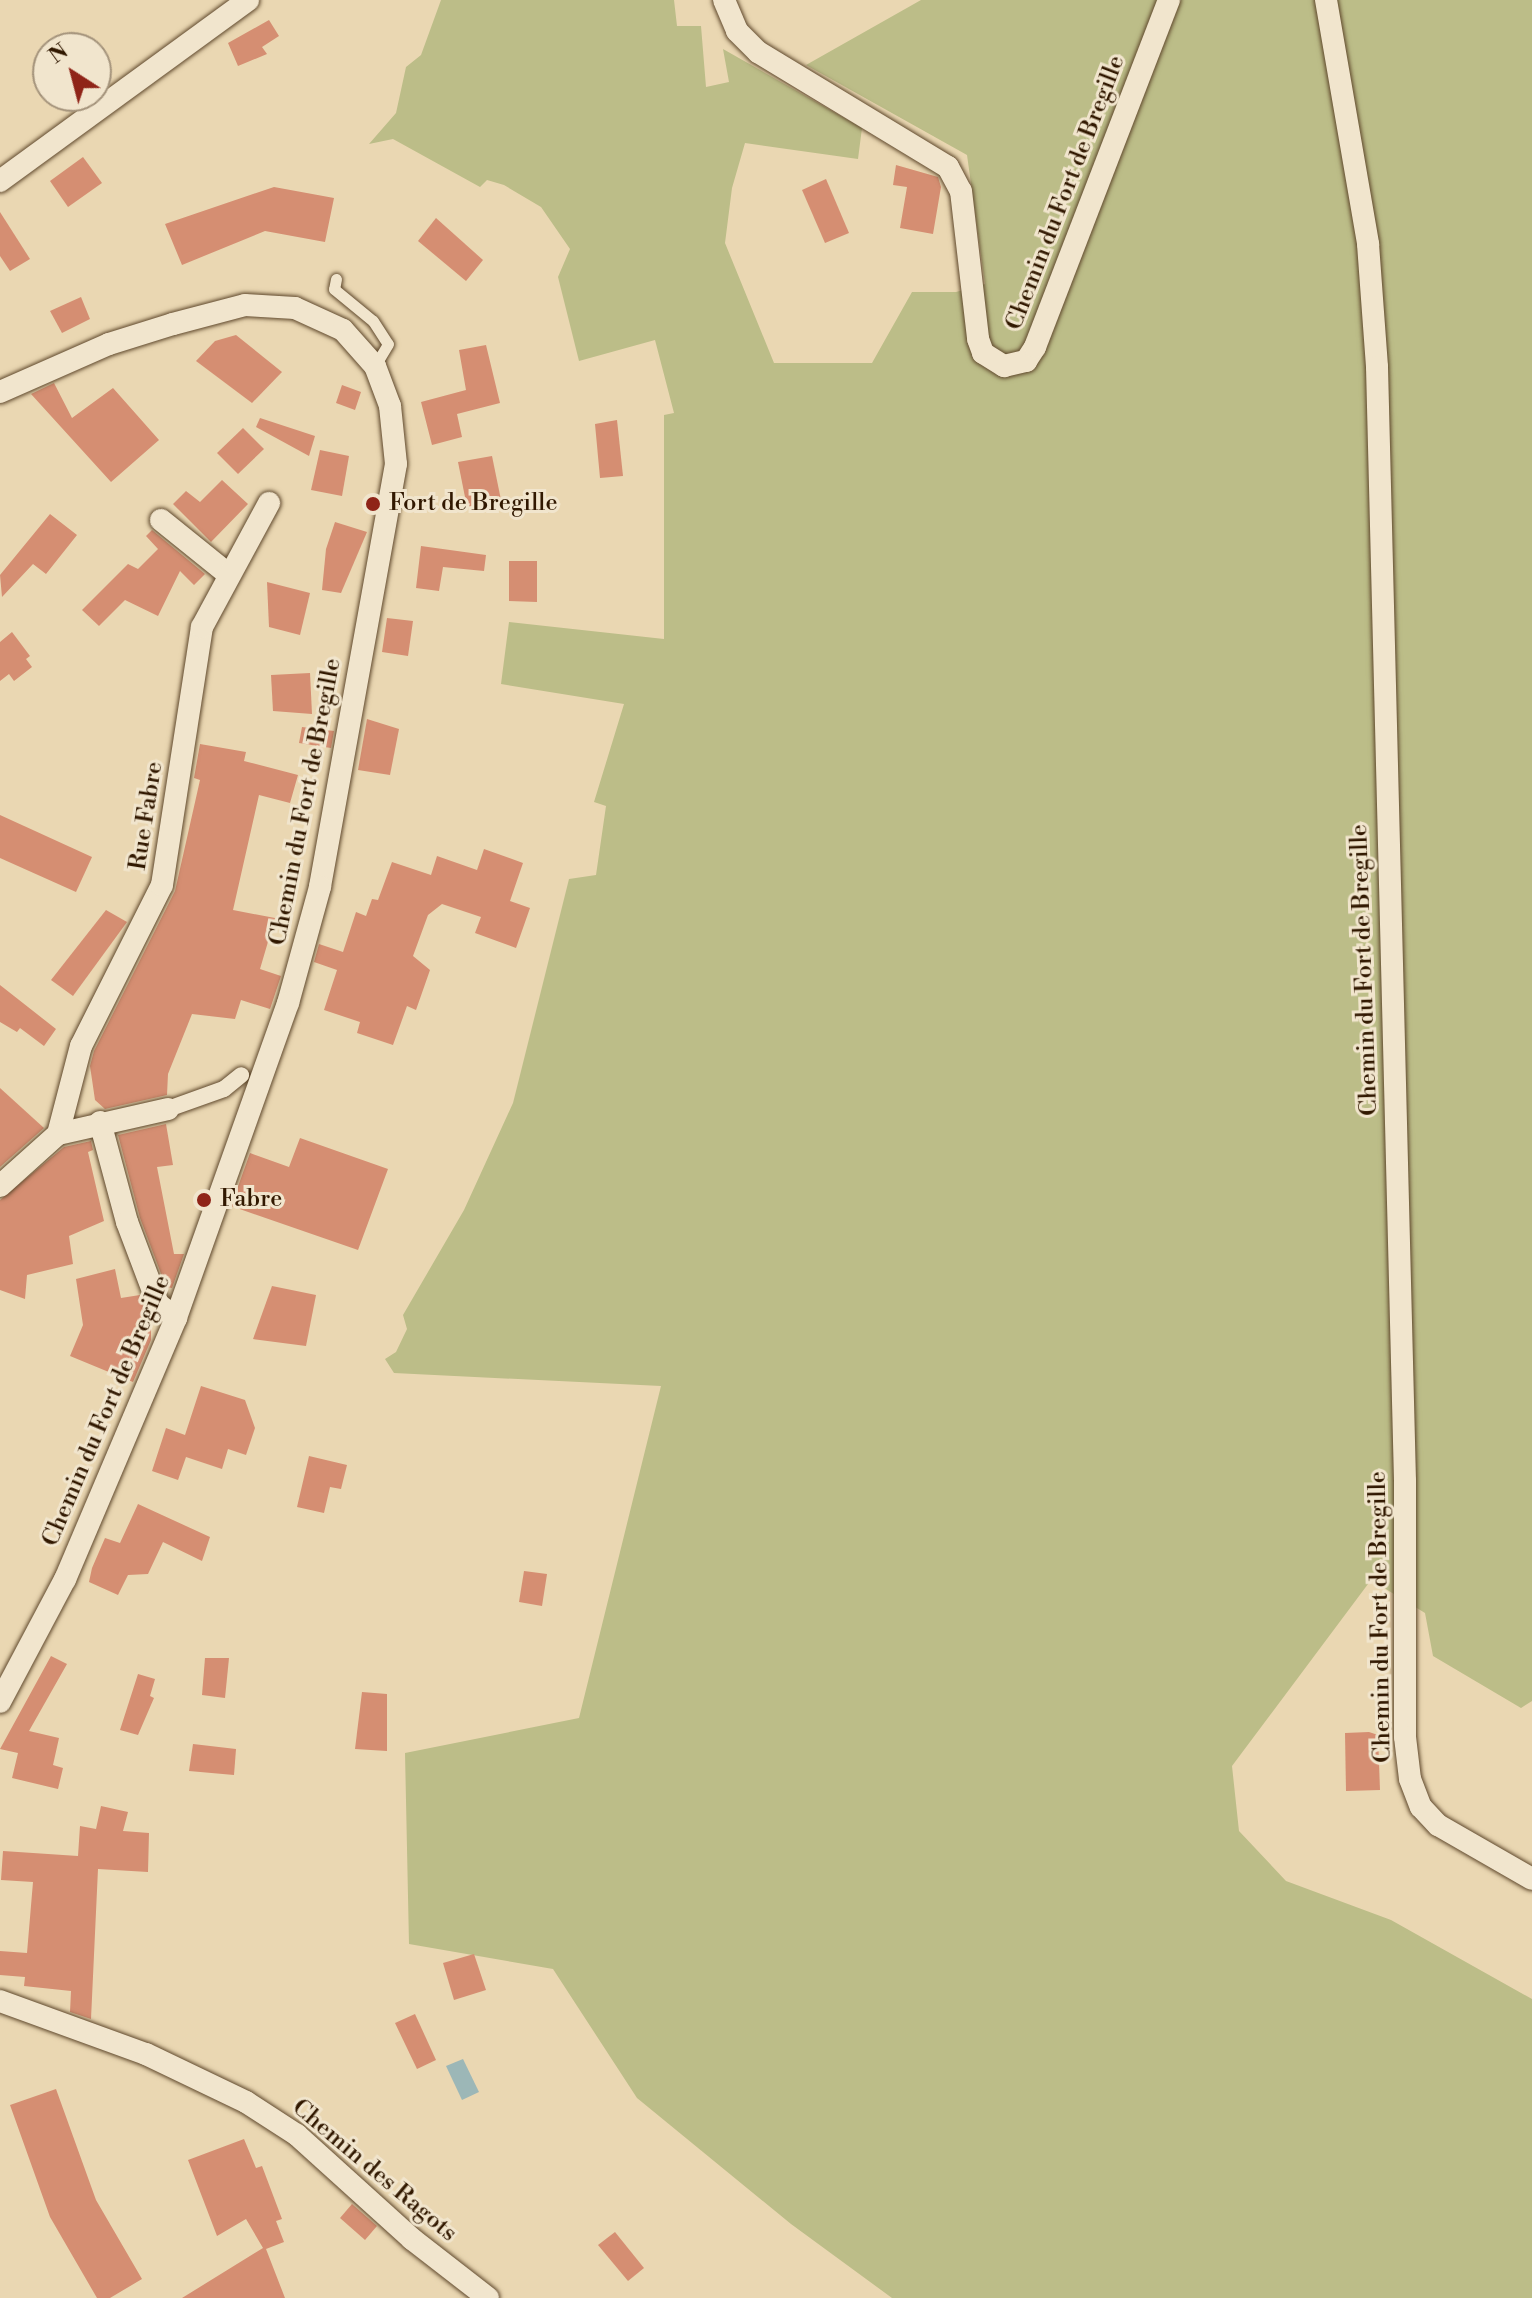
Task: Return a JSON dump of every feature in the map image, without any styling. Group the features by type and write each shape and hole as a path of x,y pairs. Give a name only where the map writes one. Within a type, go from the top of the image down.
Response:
{"street":[{"path":"0,181 248,0"},
{"name":"Chemin du Fort de Bregille","path":"724,0 737,31 758,52 948,167 961,191 978,339 983,353 1004,366 1026,361 1035,347 1169,0"},
{"name":"Chemin du Fort de Bregille","path":"1326,0 1368,244 1377,367 1405,1481 1405,1737 1410,1779 1421,1807 1438,1825 1532,1879"},
{"name":"Chemin du Fort de Bregille","path":"0,392 109,344 245,305 295,308 343,330 375,366 390,406 396,464 320,887 288,1003 176,1318 65,1579 0,1702"},
{"name":"Rue Fabre","path":"58,1134 81,1046 162,885 202,627 269,503"},
{"path":"161,520 228,574"},
{"path":"0,1186 58,1134 168,1109 224,1089 241,1075"},
{"path":"100,1122 127,1222 158,1304 176,1318"},
{"name":"Chemin des Ragots","path":"0,2001 135,2049 246,2102 297,2135 412,2239 488,2298"}],"lane":[{"path":"336,279 334,289 373,321 388,344 375,366"}],"green space":[{"path":"441,0 674,0 677,26 701,26 706,87 729,82 723,49 862,128 858,159 745,143 732,188 725,243 774,363 872,363 912,292 956,292 985,284 967,155 806,65 921,0 1532,0 1532,1701 1521,1708 1433,1656 1425,1613 1371,1580 1232,1766 1239,1831 1286,1881 1391,1920 1532,1999 1532,2298 892,2298 791,2224 637,2098 553,1969 409,1944 405,1753 579,1718 661,1386 394,1373 385,1359 396,1352 407,1329 403,1315 464,1210 513,1103 569,879 596,875 606,806 594,802 624,704 501,684 509,622 664,639 664,415 674,413 655,340 579,361 558,277 570,249 541,207 504,185 487,180 480,187 393,139 369,144 396,113 406,67 421,55"}],"water":[{"path":"463,2059 479,2092 462,2100 446,2066"}],"building":[{"path":"269,20 279,36 262,47 267,54 238,66 228,43"},
{"path":"83,157 102,183 68,207 50,181"},
{"path":"896,165 938,177 941,187 933,234 900,228 907,187 893,185"},
{"path":"826,179 849,233 825,243 802,190"},
{"path":"274,187 334,198 325,242 265,231 182,265 165,224"},
{"path":"0,212 30,259 10,271 0,256"},
{"path":"436,218 483,260 466,281 418,241"},
{"path":"81,297 90,319 62,333 50,311"},
{"path":"236,335 282,372 252,403 196,361 215,341"},
{"path":"486,345 500,403 457,414 462,437 432,445 421,402 466,390 459,350"},
{"path":"54,383 72,418 113,388 159,440 111,482 31,394"},
{"path":"342,385 361,392 355,410 336,403"},
{"path":"260,418 315,436 309,456 256,427"},
{"path":"617,420 623,476 600,478 595,424"},
{"path":"243,428 264,449 238,474 217,453"},
{"path":"320,450 349,456 342,496 311,490"},
{"path":"492,456 501,500 467,507 458,462"},
{"path":"222,480 248,504 211,542 173,504 186,491 200,502"},
{"path":"50,514 77,535 46,574 33,564 2,597 0,575"},
{"path":"335,522 367,532 341,593 322,590 326,549"},
{"path":"152,530 205,574 194,585 180,571 158,616 125,600 99,626 82,610 128,564 138,569 158,549 146,536"},
{"path":"421,546 486,555 484,571 443,567 439,591 416,588"},
{"path":"509,561 537,561 537,602 509,601"},
{"path":"267,582 310,593 300,635 269,627"},
{"path":"387,618 413,621 408,656 382,652"},
{"path":"12,632 30,656 26,659 32,667 14,681 9,674 0,681 0,642"},
{"path":"310,673 312,714 273,711 271,675"},
{"path":"367,719 399,729 390,775 358,770"},
{"path":"302,727 334,731 331,748 299,743"},
{"path":"200,744 246,752 244,761 298,775 290,803 259,795 233,910 275,918 260,969 281,976 270,1009 241,1000 235,1019 192,1014 168,1074 167,1095 105,1109 95,1100 90,1066 94,1051 175,891 200,780 194,778"},
{"path":"0,815 92,857 76,892 0,858"},
{"path":"484,849 523,863 510,901 530,908 516,948 475,933 481,917 442,904 428,915 413,956 430,970 416,1010 407,1006 393,1045 357,1033 360,1022 324,1010 337,970 314,962 319,944 343,952 356,912 366,916 372,899 378,900 392,862 431,875 437,856 477,870"},
{"path":"106,910 127,922 73,996 51,980"},
{"path":"0,985 56,1029 44,1046 20,1028 17,1032 0,1022"},
{"path":"0,1088 44,1128 0,1167"},
{"path":"166,1124 173,1165 157,1167 174,1254 184,1254 172,1288 166,1287 140,1218 118,1135"},
{"path":"300,1138 388,1169 358,1250 231,1206 250,1153 289,1167"},
{"path":"91,1141 93,1150 88,1152 104,1221 69,1236 73,1264 27,1275 25,1299 0,1290 0,1200 64,1147"},
{"path":"115,1269 121,1298 140,1295 151,1316 151,1340 133,1382 70,1356 83,1325 76,1279"},
{"path":"272,1286 316,1295 306,1346 253,1339"},
{"path":"201,1386 245,1400 255,1428 246,1455 228,1449 222,1469 186,1457 178,1480 152,1471 166,1428 185,1435"},
{"path":"309,1456 347,1465 341,1489 330,1487 324,1513 297,1507"},
{"path":"138,1504 210,1537 202,1561 163,1542 148,1574 128,1575 118,1595 89,1582 92,1568 105,1538 120,1543"},
{"path":"524,1571 547,1574 542,1606 519,1602"},
{"path":"51,1656 67,1664 29,1731 59,1738 53,1765 63,1768 58,1789 12,1778 18,1753 0,1749"},
{"path":"205,1658 229,1658 225,1698 202,1695"},
{"path":"138,1674 155,1679 150,1696 154,1698 138,1735 120,1730"},
{"path":"362,1692 387,1694 387,1751 355,1749"},
{"path":"1369,1732 1378,1735 1380,1790 1346,1791 1345,1733"},
{"path":"193,1744 236,1749 234,1775 189,1771"},
{"path":"101,1806 128,1812 123,1831 149,1833 148,1872 98,1869 91,2019 70,2012 71,1991 24,1986 25,1977 0,1975 0,1951 27,1953 33,1882 1,1880 3,1851 78,1856 80,1826 96,1829"},
{"path":"474,1954 486,1990 454,2000 443,1963"},
{"path":"415,2014 436,2060 417,2069 395,2023"},
{"path":"56,2089 96,2200 142,2279 110,2298 97,2298 50,2217 10,2105"},
{"path":"244,2139 256,2168 262,2166 282,2219 276,2221 284,2242 266,2249 285,2298 182,2298 263,2248 246,2219 217,2236 188,2160"},
{"path":"352,2204 377,2226 365,2240 340,2218"},
{"path":"615,2232 644,2268 628,2281 598,2245"}],"place":[{"name":"Fort de Bregille","path":"373,504"},
{"name":"Fabre","path":"204,1200"}]}
